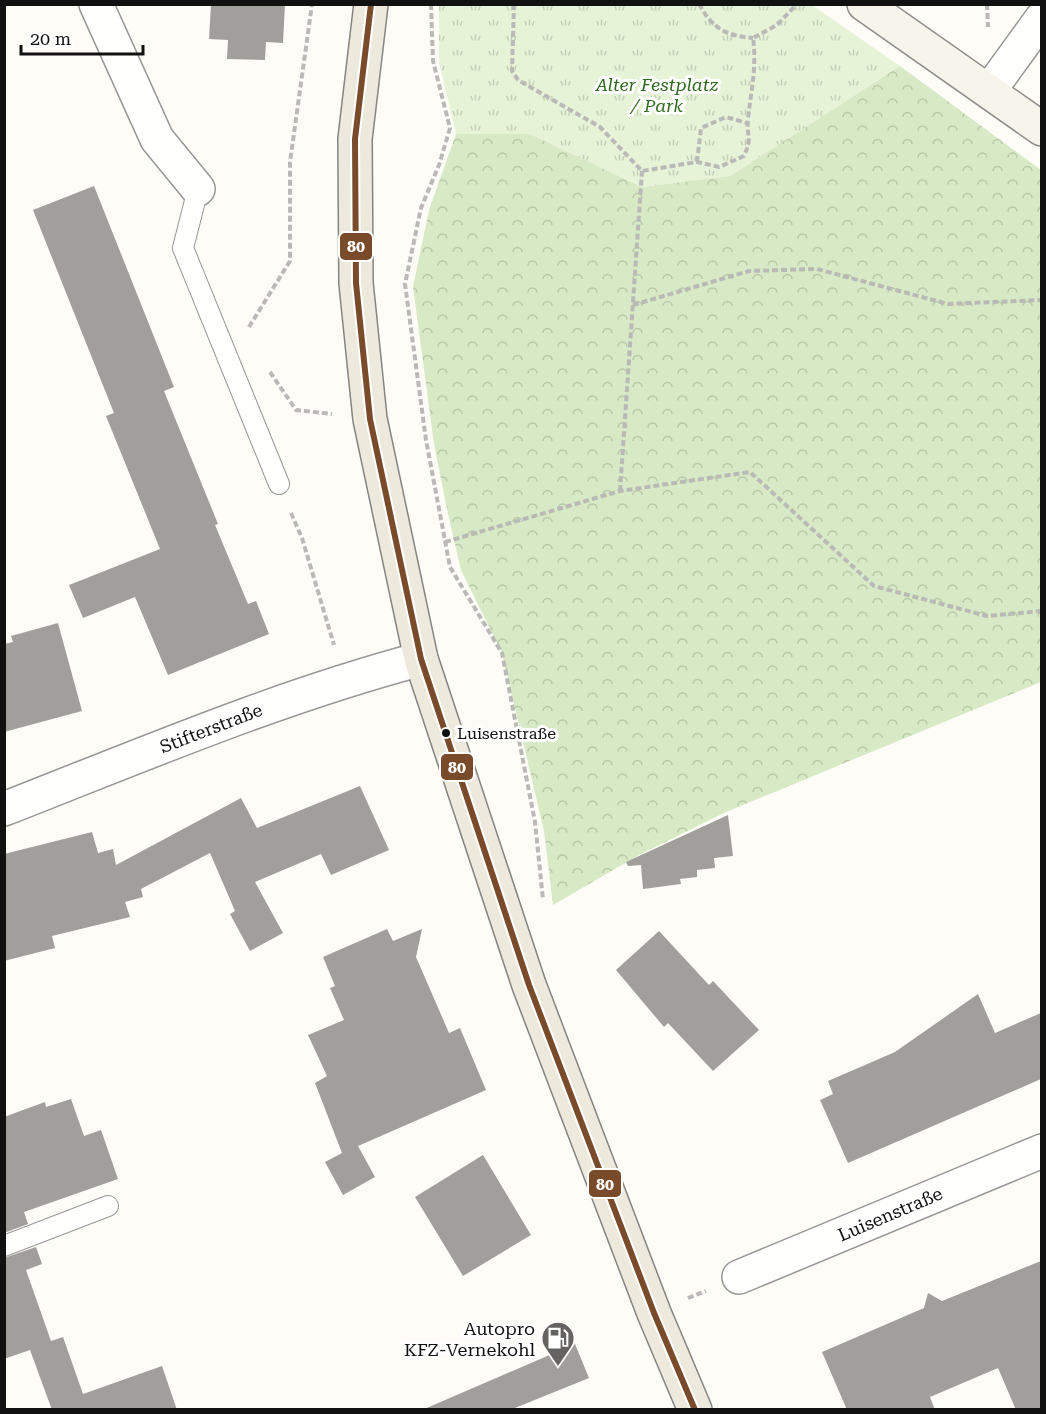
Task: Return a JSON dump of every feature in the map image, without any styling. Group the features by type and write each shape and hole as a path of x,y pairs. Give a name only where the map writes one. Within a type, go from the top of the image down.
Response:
{"main road":[{"path":"370,4 355,139 356,283 370,419 421,659 529,985 654,1313 695,1410"}],"street":[{"path":"96,4 157,139 198,189"},
{"path":"864,4 1041,129"},
{"path":"989,91 1041,18"},
{"name":"Stifterstraße","path":"4,809 212,726 344,680 421,659"},
{"name":"Luisenstraße","path":"739,1277 1041,1151"}],"lane":[{"path":"198,189 183,248 220,344 279,484"},
{"path":"4,1246 108,1206"}],"path":[{"path":"220,344 244,336 290,261 290,162 312,4"},
{"path":"431,4 433,61 450,128 440,165 421,208 405,284 426,440 450,567 502,653 535,822 543,897 541,908"},
{"path":"514,4 512,71 518,80 600,127 642,171 620,491"},
{"path":"699,4 709,22 737,37 753,38 777,25 797,4"},
{"path":"642,171 697,162 719,167 744,156 751,141 747,123 756,63 753,38"},
{"path":"697,162 700,128 726,117 747,123"},
{"path":"633,305 749,271 817,269 948,304 1041,300"},
{"path":"264,363 296,410 370,419"},
{"path":"445,542 620,491 750,472 874,586 987,616 1041,611"},
{"path":"279,484 302,538 344,680"},
{"path":"654,1313 739,1277"}],"green space":[{"name":"Alter Festplatz / Park","path":"439,4 812,5 900,66 730,176 642,187 530,134 456,134 439,62"},
{"path":"900,66 1041,170 1041,682 726,812 639,855 553,905 544,831 502,653 461,570 448,514 434,444 413,287 429,210 456,134 530,134 642,187 730,176"}],"building":[{"path":"211,4 285,4 283,43 266,42 265,60 227,59 228,40 209,39"},
{"path":"94,186 174,387 164,391 218,524 215,525 248,604 256,601 269,634 168,675 135,597 83,618 69,585 160,549 106,416 114,413 33,210"},
{"path":"58,623 82,711 4,732 4,644 13,642 11,636"},
{"path":"360,786 389,850 331,875 321,854 255,882 283,933 250,951 230,914 235,911 210,853 141,889 143,897 125,902 130,917 52,936 55,948 4,961 4,854 92,832 98,853 113,849 116,865 241,798 257,828"},
{"path":"728,815 733,856 714,858 715,868 697,870 697,877 680,879 681,884 643,889 641,865 628,866 626,862"},
{"path":"387,929 393,941 422,929 416,957 449,1033 460,1028 486,1090 358,1146 375,1177 343,1195 325,1162 342,1153 315,1083 327,1076 308,1035 344,1020 330,988 335,986 323,957"},
{"path":"659,931 709,985 713,981 759,1030 713,1071 668,1023 664,1027 616,970"},
{"path":"978,994 995,1033 1041,1013 1041,1079 848,1163 820,1100 833,1094 828,1081 895,1052"},
{"path":"71,1099 84,1136 101,1130 118,1179 24,1212 28,1224 4,1233 4,1117 45,1102 46,1107"},
{"path":"483,1155 531,1235 463,1276 415,1197"},
{"path":"36,1247 42,1264 26,1270 51,1341 63,1337 83,1394 162,1366 177,1410 52,1410 30,1350 4,1359 4,1258"},
{"path":"1041,1261 1041,1410 1016,1410 998,1368 930,1397 935,1410 847,1410 822,1352 924,1308 928,1293 942,1301"},
{"path":"575,1344 589,1378 510,1410 422,1410"}],"transit line":[{"name":"80","path":"371,4 355,139 356,283 370,419 421,659 529,985 654,1313 695,1410"}],"place":[{"name":"Luisenstraße","path":"446,733"},
{"name":"Autopro KFZ-Vernekohl","path":"558,1367"}]}
